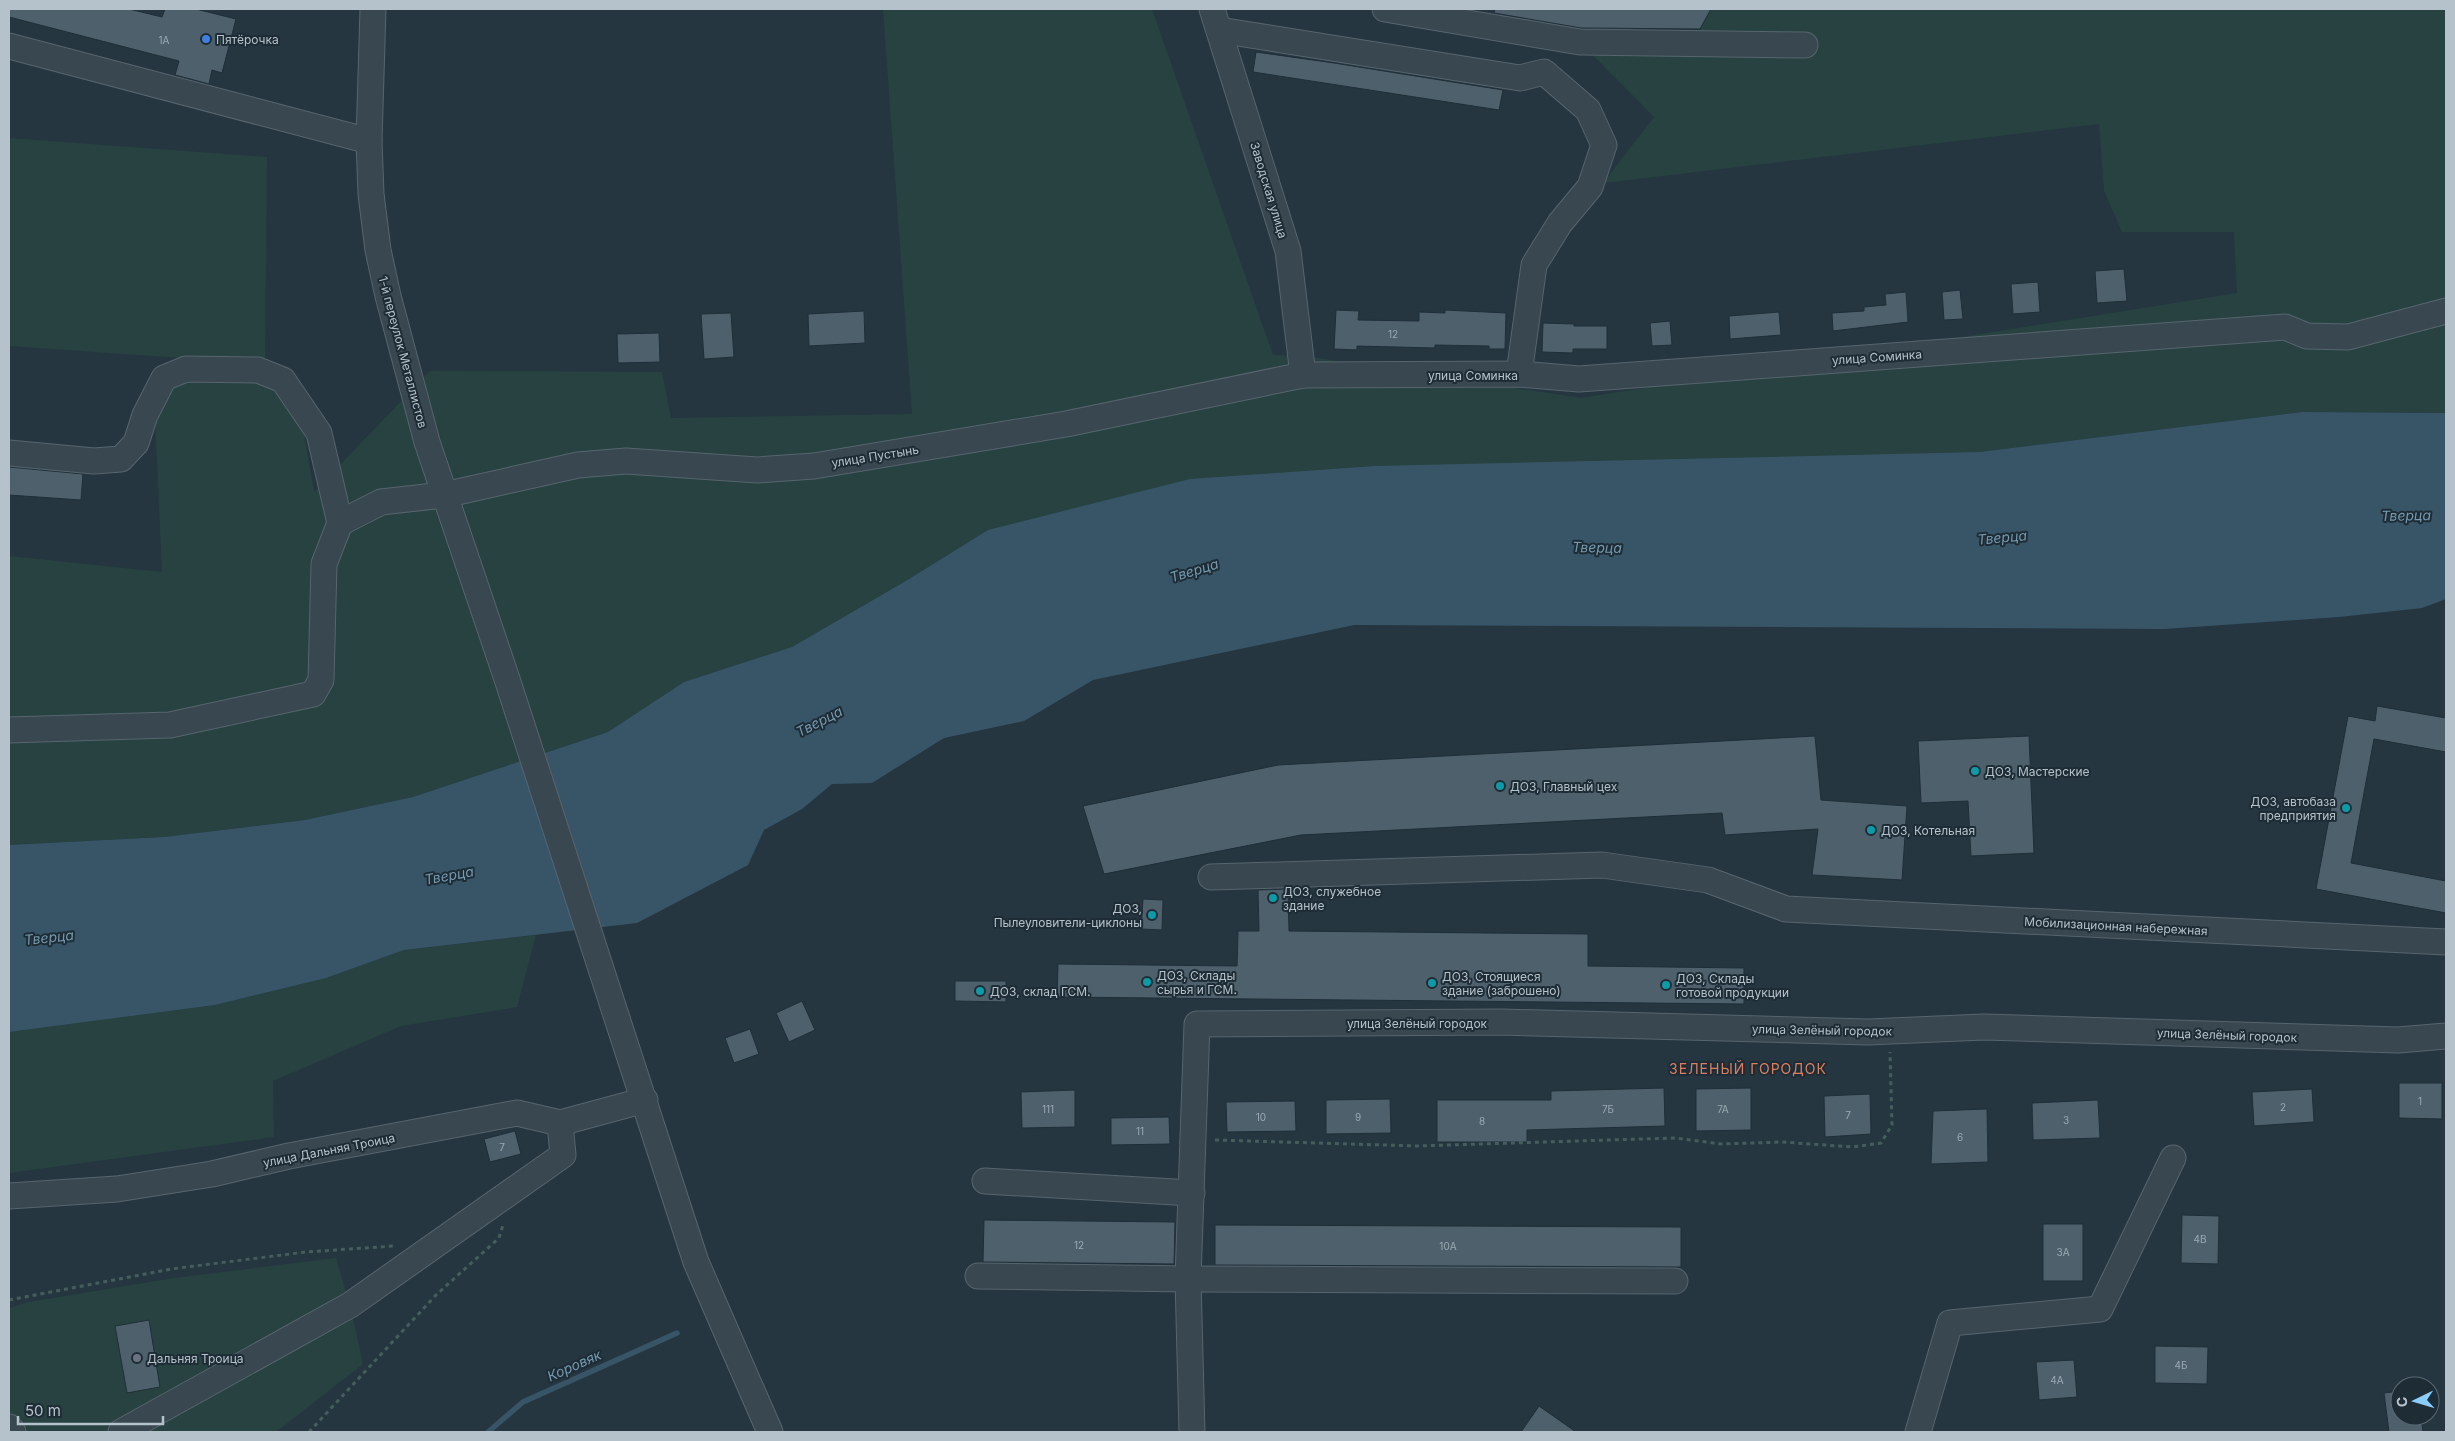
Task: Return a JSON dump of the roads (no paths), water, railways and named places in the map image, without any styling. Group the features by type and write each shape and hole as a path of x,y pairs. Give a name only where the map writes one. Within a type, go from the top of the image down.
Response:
{"street":[{"name":"1-й переулок Металлистов","path":"373,9 369,141 371,194 378,250 388,296 417,405 444,495 508,682 696,1262 770,1432"},
{"path":"1385,9 1580,42 1805,45"},
{"path":"1216,19 1520,78 1544,72 1588,110 1604,146 1590,187 1560,223 1534,265 1519,374"},
{"name":"Заводская улица","path":"1216,19 1288,251 1303,376"},
{"path":"9,46 369,141"},
{"name":"улица Соминка","path":"1303,376 1519,374 1579,379 2285,327 2307,336 2348,337 2446,311"},
{"path":"9,453 94,461 121,459 136,443 144,415 164,378 186,369 258,370 283,380 319,433 340,523 324,564 321,680 314,694 170,725 9,730"},
{"name":"улица Пустынь","path":"340,523 381,502 444,495 578,465 626,461 757,470 814,466 1066,424 1303,376"},
{"name":"Мобилизационная набережная","path":"1211,877 1602,864 1708,880 1786,909 2446,942"},
{"name":"улица Зелёный городок","path":"1192,1193 1197,1024 1501,1022 1894,1031 1984,1027 2398,1040 2446,1036"},
{"name":"улица Дальняя Троица","path":"9,1196 117,1188 212,1174 289,1156 517,1113 560,1123 645,1100"},
{"path":"121,1432 350,1305 440,1244 563,1155 560,1123"},
{"path":"1918,1432 1950,1323 2100,1310 2173,1158"},
{"path":"985,1181 1192,1193 1188,1279 1192,1432"},
{"path":"978,1276 1675,1281"},
{"path":"9,1426 12,1432"}],"water":[{"name":"Тверца","path":"2302,412 2446,413 2446,599 2422,608 2339,617 2164,629 1354,625 1093,680 1024,721 944,738 872,783 832,784 802,809 764,830 748,865 637,923 404,950 326,978 215,1005 9,1032 9,845 164,837 305,820 413,797 608,732 684,682 792,647 904,582 988,530 1190,479 1375,466 1980,452"}],"waterway":[{"name":"Коровяк","path":"488,1432 523,1402 677,1333"}],"place":[{"name":"Пятёрочка","path":"206,39"},
{"name":"ДОЗ, Мастерские","path":"1975,771"},
{"name":"ДОЗ, Главный цех","path":"1500,786"},
{"name":"ДОЗ, автобаза предприятия","path":"2346,808"},
{"name":"ДОЗ, Котельная","path":"1871,830"},
{"name":"ДОЗ, служебное здание","path":"1273,898"},
{"name":"ДОЗ, Пылеуловители-циклоны","path":"1152,915"},
{"name":"ДОЗ, Склады сырья и ГСМ.","path":"1147,982"},
{"name":"ДОЗ, Стоящиеся здание (заброшено)","path":"1432,983"},
{"name":"ДОЗ, Склады готовой продукции","path":"1666,985"},
{"name":"ДОЗ, склад ГСМ.","path":"980,991"},
{"name":"Дальняя Троица","path":"137,1358"}],"district":[{"name":"ЗЕЛЕНЫЙ ГОРОДОК","path":"1748,1068"}]}
